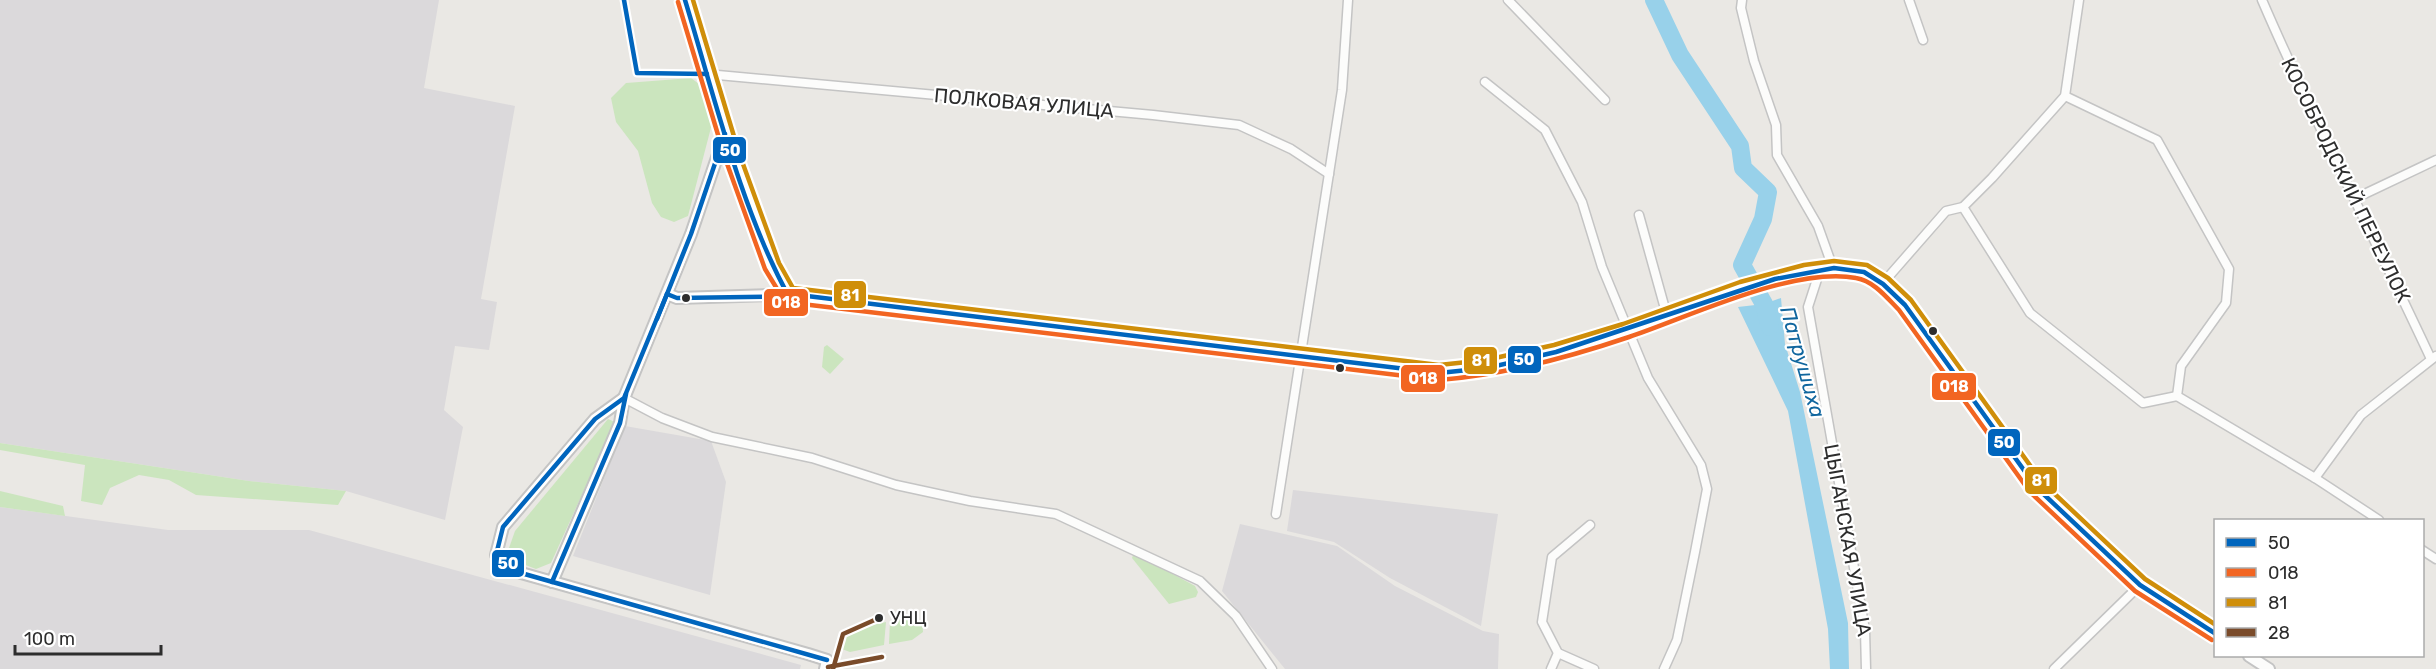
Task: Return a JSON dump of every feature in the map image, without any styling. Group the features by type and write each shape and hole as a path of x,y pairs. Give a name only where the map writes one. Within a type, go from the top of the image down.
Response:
{"street":[{"path":"685,0 725,134 772,266 788,295"},
{"path":"1276,514 1342,90 1348,0"},
{"path":"1508,0 1605,100"},
{"path":"1742,0 1741,8 1754,61 1776,125 1777,155 1818,226 1833,268"},
{"path":"1909,0 1923,40"},
{"path":"1883,283 1946,212 1963,207 1992,178 2065,96 2079,0"},
{"name":"КОСОБРОДСКИЙ ПЕРЕУЛОК","path":"2262,0 2298,85 2433,357"},
{"name":"ПОЛКОВАЯ УЛИЦА","path":"707,74 1239,125 1291,150 1329,174"},
{"path":"1485,82 1545,130 1582,202 1602,267 1648,378 1701,465 1707,489 1677,640 1664,669"},
{"path":"2065,96 2157,140 2229,269 2226,303 2181,366 2177,396"},
{"path":"552,582 620,423 624,398 695,223 725,134"},
{"path":"2356,198 2436,160"},
{"path":"1963,207 2030,313 2143,403 2177,396 2315,478 2377,519"},
{"path":"1639,214 1667,316"},
{"path":"667,294 677,298 788,295 1438,373 1484,370 1627,331 1802,273 1833,268 1859,270 1883,283 1928,335 2036,488 2140,585 2214,633"},
{"name":"ЦЫГАНСКАЯ УЛИЦА","path":"1820,270 1808,307 1865,630 1866,669"},
{"path":"2315,478 2361,415 2433,357"},
{"path":"624,398 595,419 503,527 496,555 521,573 827,660 825,669"},
{"path":"624,398 662,418 712,437 812,458 896,485 970,501 1056,514 1200,581 1236,616 1272,669"},
{"path":"1590,525 1552,557 1542,622 1558,653 1594,669"},
{"path":"2054,669 2140,585"},
{"path":"1551,669 1558,653"},
{"path":"2250,657 2270,669"}],"shaded area":[{"path":"0,0 439,0 424,88 515,106 481,299 497,302 489,350 455,346 444,410 463,427 445,520 346,491 249,481 0,443"},
{"path":"625,426 711,441 726,482 710,595 573,556"},
{"path":"1293,490 1498,514 1481,626 1390,578 1334,542 1287,531"},
{"path":"0,507 168,530 309,530 801,665 800,669 0,669"},
{"path":"1240,524 1337,546 1395,586 1483,631 1499,634 1498,669 1285,669 1222,591"}],"green space":[{"path":"691,78 703,87 714,116 688,216 674,222 661,217 652,203 638,151 616,122 611,98 626,83"},
{"path":"827,345 844,359 830,374 822,367 824,347"},
{"path":"608,419 615,422 551,563 536,569 515,561 509,548 515,531"},
{"path":"0,443 249,481 346,491 338,505 196,495 169,480 139,475 110,488 102,505 81,501 85,465 0,450"},
{"path":"0,491 63,506 65,516 0,507"},
{"path":"1133,555 1138,555 1195,586 1198,592 1196,597 1169,604 1132,558"},
{"path":"910,617 922,621 923,632 912,640 889,644 890,621"},
{"path":"886,622 884,645 850,652 839,648 839,637 843,632"}],"water":[{"path":"1781,298 1785,344 1800,392 1848,623 1849,669 1830,669 1828,629 1788,411 1738,307 1764,304"}],"waterway":[{"name":"Патрушиха","path":"1654,0 1680,55 1740,146 1743,168 1768,192 1763,219 1742,265 1764,304 1770,327"}],"transit line":[{"name":"50","path":"624,0 637,73 707,74"},
{"name":"50","path":"685,0 742,189 771,262 788,295"},
{"name":"81","path":"693,0 739,153 779,263 793,288 1439,365 1486,360 1554,345 1623,324 1740,282 1804,265 1834,261 1867,265 1888,278 1911,300 2042,482 2145,579 2214,624"},
{"name":"018","path":"678,2 725,158 765,269 785,302 1439,380 1511,370 1559,359 1773,286 1803,279 1831,276 1856,278 1874,286 1899,310 2030,492 2135,591 2212,640"},
{"name":"50","path":"657,319 691,234 725,134"},
{"name":"50","path":"667,294 677,298 807,296 1439,373 1487,368 1556,352 1775,279 1834,268 1864,272 1883,284 1905,305 2036,487 2140,585 2214,633"},
{"name":"50","path":"667,294 624,398 595,419 503,527 496,555 521,573 827,660"},
{"name":"50","path":"552,582 620,423 626,394"},
{"name":"28","path":"833,669 843,634 879,618"},
{"name":"28","path":"828,667 882,657"}],"place":[{"name":"УНЦ","path":"879,618"}]}
